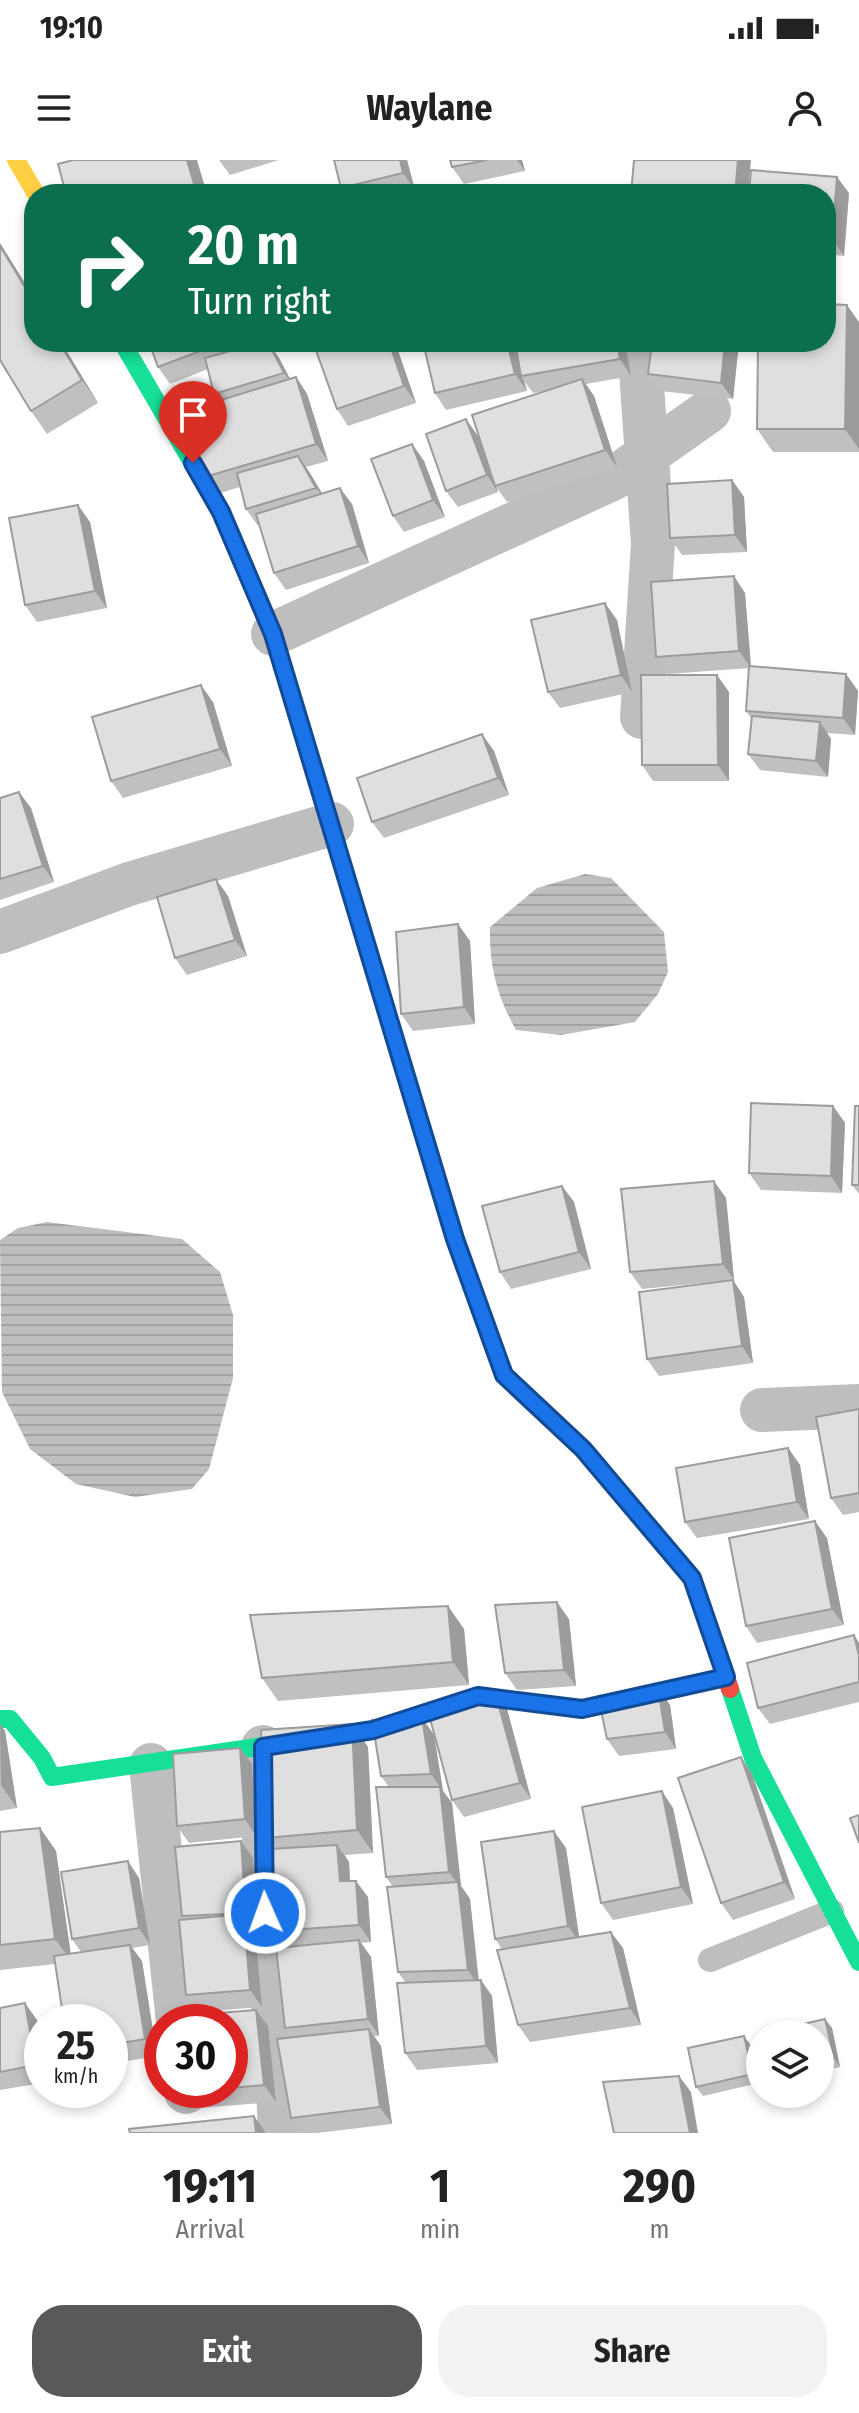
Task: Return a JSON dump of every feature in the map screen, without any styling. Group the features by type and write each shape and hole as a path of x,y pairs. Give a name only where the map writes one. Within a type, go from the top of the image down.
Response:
{"street":[{"path":"16,160 30,184"},
{"path":"128,352 221,512 273,634 455,1239 504,1375 583,1449 692,1578 753,1758 859,1962"},
{"path":"640,352 653,544 642,717"},
{"path":"273,634 614,478 709,411"},
{"path":"0,932 129,884 332,824"},
{"path":"762,1410 859,1406"},
{"path":"0,1719 10,1719 42,1758 52,1777 151,1765 373,1730 478,1696 582,1709 726,1677"},
{"path":"263,1747 265,1913 275,2019 280,2133"},
{"path":"151,1765 176,2004"}],"lane":[{"path":"710,1960 832,1911"}],"shaded area":[{"path":"585,874 611,878 664,932 668,972 658,994 635,1022 561,1035 516,1030 496,980 490,927 537,888"},
{"path":"47,1222 182,1239 220,1272 233,1315 233,1378 209,1469 192,1489 135,1497 76,1484 30,1449 2,1392 0,1240 18,1228"}],"building":[{"path":"73,160 187,160 194,184 63,184 58,164"},
{"path":"334,160 400,160 403,173 358,184 340,184"},
{"path":"450,160 487,160 452,167"},
{"path":"634,160 738,160 736,184 632,184"},
{"path":"751,170 837,177 836,189 836,184 750,184"},
{"path":"0,246 24,286 24,352 65,352 82,380 31,411 0,360"},
{"path":"836,304 847,305 845,429 757,429 758,352 836,352"},
{"path":"153,352 198,352 158,367"},
{"path":"227,352 273,352 284,373 214,394 205,358"},
{"path":"317,352 392,352 404,386 337,409"},
{"path":"425,352 510,352 515,374 435,393"},
{"path":"517,352 619,352 620,359 521,376"},
{"path":"651,352 724,352 721,383 648,374"},
{"path":"296,377 316,444 205,477 185,411"},
{"path":"582,379 605,450 495,486 472,415"},
{"path":"466,419 487,475 446,491 426,434"},
{"path":"412,444 433,500 393,516 371,459"},
{"path":"298,456 316,488 246,509 237,473"},
{"path":"732,480 735,535 670,538 667,484"},
{"path":"340,488 358,546 274,573 256,514"},
{"path":"78,505 95,591 25,605 9,518"},
{"path":"734,576 739,651 656,657 651,582"},
{"path":"605,603 621,675 548,692 531,620"},
{"path":"749,666 846,674 843,718 746,711"},
{"path":"641,675 717,675 718,765 642,765"},
{"path":"201,685 220,749 111,781 92,717"},
{"path":"752,716 820,722 816,761 748,754"},
{"path":"482,734 498,778 372,822 357,778"},
{"path":"19,792 43,866 0,879 0,798"},
{"path":"216,879 235,940 175,958 157,897"},
{"path":"458,924 464,1007 401,1014 396,932"},
{"path":"751,1103 833,1106 831,1176 749,1173"},
{"path":"855,1106 859,1106 859,1185 852,1185"},
{"path":"714,1181 723,1264 630,1272 621,1189"},
{"path":"562,1186 579,1252 500,1272 482,1206"},
{"path":"733,1280 742,1346 647,1359 639,1292"},
{"path":"859,1409 859,1493 831,1498 816,1417"},
{"path":"788,1448 797,1502 685,1522 676,1468"},
{"path":"815,1521 832,1609 746,1626 729,1538"},
{"path":"557,1602 564,1670 505,1673 495,1605"},
{"path":"448,1606 453,1662 262,1678 250,1615"},
{"path":"854,1635 859,1656 859,1682 758,1708 747,1663"},
{"path":"658,1688 665,1732 607,1739 598,1696"},
{"path":"495,1692 520,1783 452,1800 428,1711"},
{"path":"422,1718 431,1774 381,1776 372,1720"},
{"path":"352,1724 357,1830 265,1838 261,1730"},
{"path":"240,1748 245,1819 177,1826 173,1754"},
{"path":"741,1757 784,1882 721,1903 678,1778"},
{"path":"376,1787 440,1787 449,1872 386,1877"},
{"path":"662,1791 681,1887 601,1903 582,1807"},
{"path":"859,1815 859,1843 850,1818"},
{"path":"40,1828 55,1939 0,1945 0,1832"},
{"path":"554,1831 568,1926 495,1939 481,1842"},
{"path":"241,1841 246,1913 182,1916 175,1847"},
{"path":"337,1845 340,1881 356,1881 359,1925 275,1931 270,1849"},
{"path":"128,1861 139,1928 72,1939 61,1872"},
{"path":"458,1882 468,1970 398,1972 387,1887"},
{"path":"244,1914 250,1990 186,1995 179,1920"},
{"path":"611,1932 630,2008 518,2025 497,1950"},
{"path":"359,1940 368,2019 285,2028 276,1948"},
{"path":"130,1945 144,2039 128,2042 128,2004 61,2004 54,1956"},
{"path":"481,1980 486,2046 405,2053 397,1983"},
{"path":"25,2003 24,2067 0,2072 0,2008"},
{"path":"256,2010 264,2085 248,2086 248,2011"},
{"path":"369,2029 380,2107 291,2118 277,2039"},
{"path":"744,2036 746,2076 696,2087 688,2048"},
{"path":"679,2076 690,2133 614,2133 603,2082"},
{"path":"254,2116 256,2133 130,2133 129,2129"}],"traffic: fast":[{"path":"128,352 221,512 273,634 344,871"},
{"path":"0,1719 10,1719 42,1758 52,1777 373,1730 478,1696 582,1709 726,1677"},
{"path":"730,1689 753,1758 859,1962"}],"traffic: slow":[{"path":"16,160 30,184"},
{"path":"344,871 455,1239 504,1375 528,1397"}],"traffic: jam":[{"path":"528,1397 583,1449 692,1578 730,1689"}],"route":[{"path":"193,463 221,512 273,634 455,1239 504,1375 583,1449 692,1578 726,1677 582,1709 478,1696 373,1730 263,1747 265,1913"}]}
